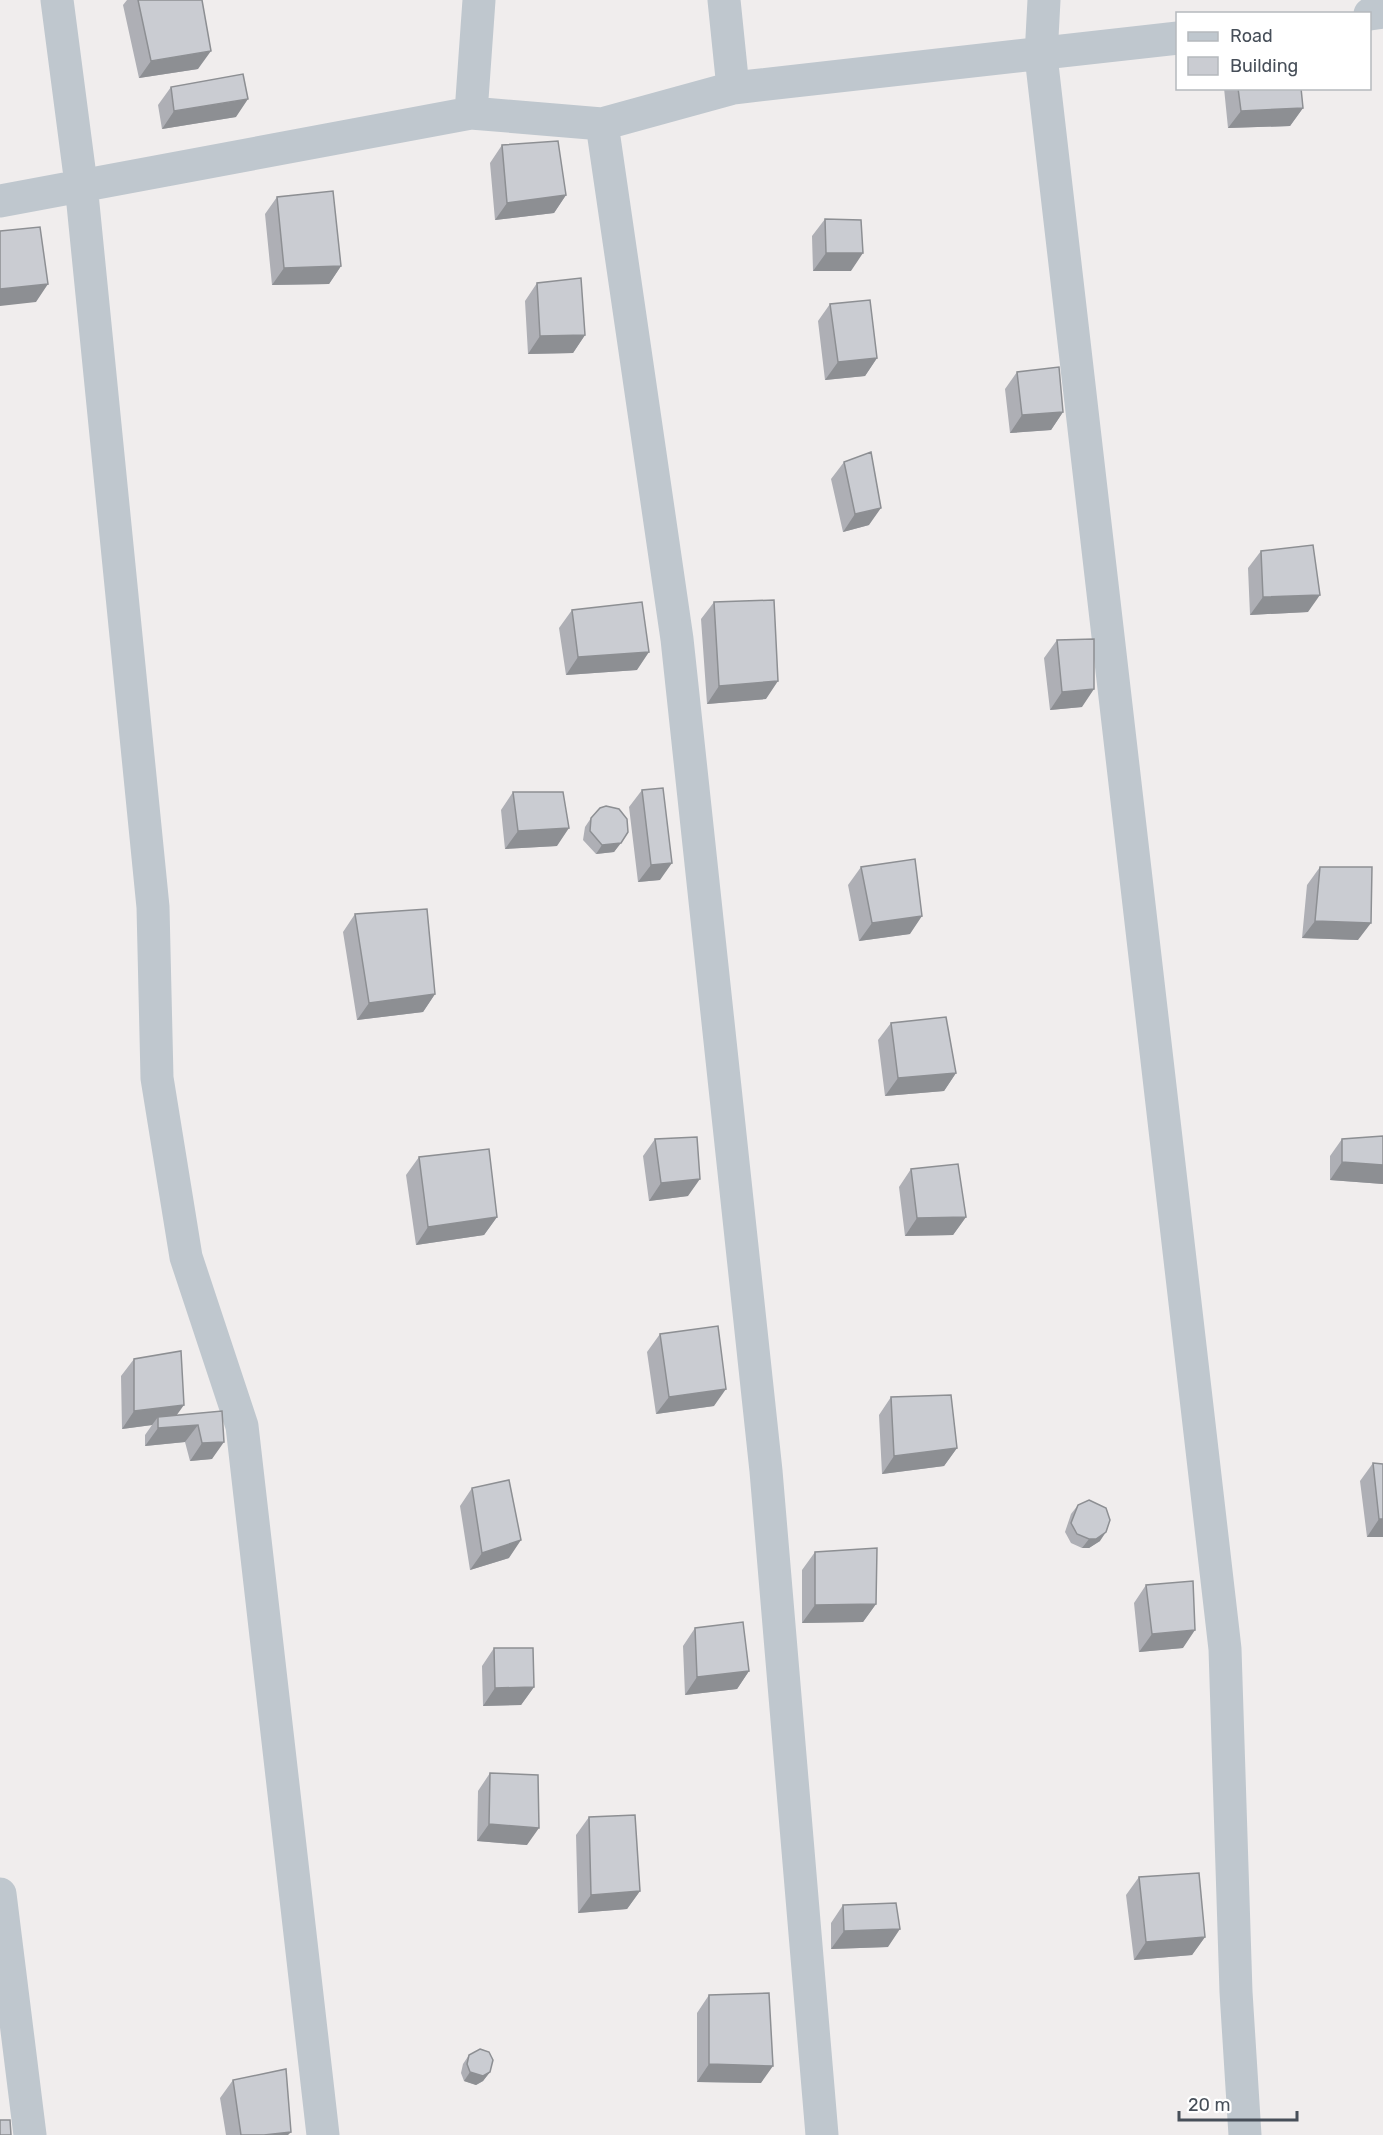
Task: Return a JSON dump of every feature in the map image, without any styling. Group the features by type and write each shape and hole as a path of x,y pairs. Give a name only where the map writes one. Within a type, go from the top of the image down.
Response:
{"street":[{"path":"57,0 81,184 153,907 157,1078 186,1257 242,1426 323,2135"},
{"path":"471,113 478,0"},
{"path":"724,0 733,88"},
{"path":"1044,0 1041,56 1225,1649 1236,1992 1245,2135"},
{"path":"0,201 81,184 471,113 602,124 733,88 1041,56 1176,38"},
{"path":"602,124 677,639 766,1471 822,2135"},
{"path":"0,1894 30,2135"}],"building":[{"path":"138,0 202,0 211,51 151,61"},
{"path":"243,74 248,99 174,111 171,87"},
{"path":"1238,90 1301,90 1303,108 1241,111"},
{"path":"558,141 566,195 507,203 502,145"},
{"path":"333,191 341,266 284,268 277,197"},
{"path":"825,219 861,220 863,253 826,253"},
{"path":"40,227 48,284 0,289 0,231"},
{"path":"581,278 585,335 540,336 537,283"},
{"path":"870,300 877,358 838,362 830,304"},
{"path":"1059,367 1063,412 1022,415 1017,372"},
{"path":"871,452 881,508 855,514 844,462"},
{"path":"1313,545 1320,595 1263,597 1261,551"},
{"path":"774,600 778,681 719,686 714,602"},
{"path":"642,602 649,652 578,657 572,610"},
{"path":"1094,639 1094,689 1062,692 1057,640"},
{"path":"663,788 672,863 651,865 642,790"},
{"path":"513,792 563,792 569,828 518,831"},
{"path":"606,806 619,809 627,819 628,832 621,843 602,845 590,831 591,818 600,808"},
{"path":"915,859 922,916 872,923 861,867"},
{"path":"1320,867 1372,867 1371,923 1315,921"},
{"path":"427,909 435,994 369,1003 355,914"},
{"path":"946,1017 956,1073 898,1078 891,1023"},
{"path":"1383,1136 1383,1165 1342,1162 1342,1139"},
{"path":"697,1137 700,1179 661,1183 655,1139"},
{"path":"489,1149 497,1217 428,1227 419,1157"},
{"path":"958,1164 966,1217 917,1218 911,1169"},
{"path":"718,1326 726,1389 669,1397 660,1334"},
{"path":"181,1351 184,1405 134,1411 134,1359"},
{"path":"951,1395 957,1448 894,1456 891,1397"},
{"path":"222,1411 224,1442 202,1443 198,1425 158,1428 158,1417"},
{"path":"1373,1463 1383,1464 1383,1519 1379,1519"},
{"path":"509,1480 521,1540 482,1553 472,1488"},
{"path":"1089,1500 1106,1508 1110,1520 1106,1532 1096,1539 1077,1534 1071,1523 1078,1505"},
{"path":"877,1548 876,1604 815,1605 815,1552"},
{"path":"1193,1581 1195,1630 1152,1634 1146,1585"},
{"path":"743,1622 749,1671 697,1677 695,1628"},
{"path":"494,1648 533,1648 534,1687 495,1688"},
{"path":"490,1773 538,1775 539,1828 489,1824"},
{"path":"635,1815 640,1891 591,1895 589,1817"},
{"path":"1199,1873 1205,1937 1146,1942 1139,1877"},
{"path":"896,1903 900,1929 844,1931 843,1905"},
{"path":"769,1993 773,2066 709,2064 709,1995"},
{"path":"480,2049 489,2052 493,2060 490,2072 483,2076 470,2072 467,2064 469,2055"},
{"path":"286,2069 291,2132 241,2135 233,2080"},
{"path":"0,2120 10,2120 11,2135 0,2135"}]}
